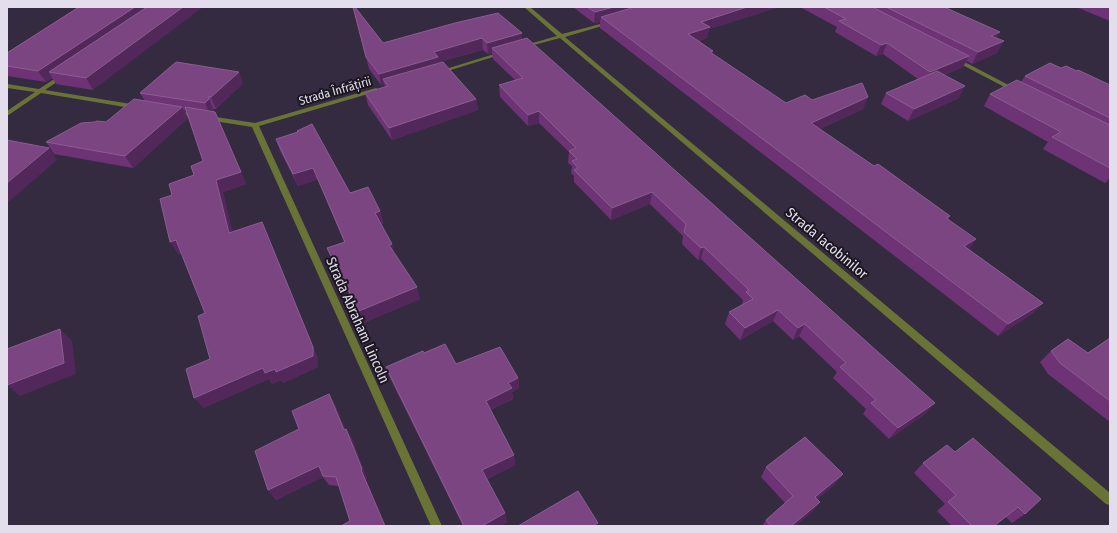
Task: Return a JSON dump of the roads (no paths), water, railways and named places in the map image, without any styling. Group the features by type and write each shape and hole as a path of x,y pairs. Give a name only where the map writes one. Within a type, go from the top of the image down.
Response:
{"street":[{"name":"Strada Iacobinilor","path":"527,7 1110,500"},
{"path":"516,50 619,20"},
{"path":"431,74 508,52"},
{"path":"950,57 1020,93"},
{"path":"7,114 65,74"},
{"path":"7,86 147,108"},
{"name":"Strada Înfrățirii","path":"170,112 255,125 385,88"},
{"name":"Strada Abraham Lincoln","path":"255,125 437,526"}]}
